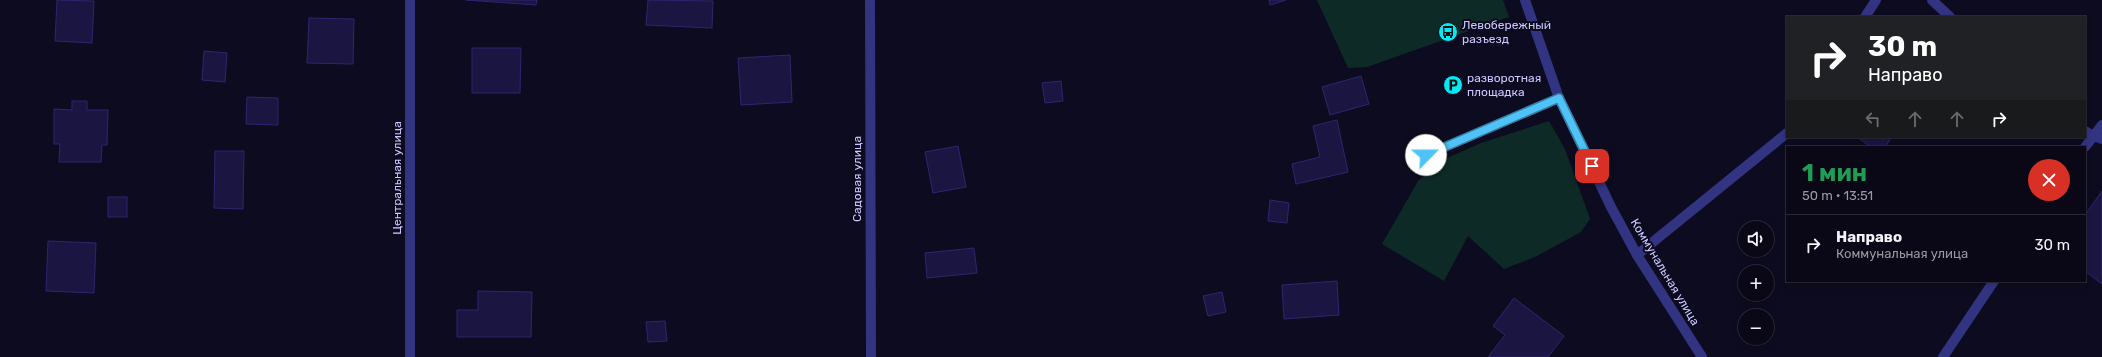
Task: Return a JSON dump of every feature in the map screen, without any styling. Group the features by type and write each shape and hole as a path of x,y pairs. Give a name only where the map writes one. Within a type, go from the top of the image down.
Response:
{"street":[{"name":"Центральная улица","path":"410,0 410,357"},
{"name":"Садовая улица","path":"870,0 871,357"},
{"name":"Коммунальная улица","path":"1525,0 1559,98 1637,255 1702,357"},
{"path":"1866,16 1876,0"},
{"path":"1932,0 1949,16"},
{"path":"1426,155 1559,98"},
{"path":"2086,146 2102,125"},
{"path":"1637,255 1786,134"},
{"path":"1943,357 1993,282"}],"green space":[{"path":"1317,0 1503,0 1509,17 1367,67 1348,68"},
{"path":"1549,121 1565,149 1590,219 1581,232 1535,257 1504,269 1468,236 1444,281 1382,244 1418,181 1440,161 1481,143"}],"building":[{"path":"57,0 94,1 92,43 55,41"},
{"path":"466,0 537,0 536,5"},
{"path":"648,0 713,1 712,28 646,25"},
{"path":"1269,0 1286,0 1270,5"},
{"path":"309,18 354,19 353,64 307,63"},
{"path":"472,48 521,48 520,93 472,93"},
{"path":"204,51 227,53 225,82 202,80"},
{"path":"790,55 792,102 741,105 738,58"},
{"path":"1361,76 1369,104 1330,115 1322,87"},
{"path":"1061,81 1063,101 1045,103 1042,83"},
{"path":"247,97 278,98 278,125 246,124"},
{"path":"72,101 87,101 87,110 108,110 107,145 102,145 101,162 59,162 60,144 54,144 54,109 72,110"},
{"path":"1337,120 1348,172 1296,184 1292,164 1320,157 1313,126"},
{"path":"1858,138 1891,138 1886,146 1870,146"},
{"path":"958,146 966,187 933,193 925,152"},
{"path":"215,151 244,151 243,209 214,208"},
{"path":"2102,191 2102,284 2086,272 2086,214"},
{"path":"108,197 127,197 127,217 108,217"},
{"path":"1270,200 1289,203 1287,223 1268,221"},
{"path":"48,241 96,243 94,293 46,291"},
{"path":"974,248 977,273 927,278 925,253"},
{"path":"1337,281 1339,315 1284,319 1282,285"},
{"path":"478,291 532,292 531,337 457,337 457,310 478,310"},
{"path":"1222,292 1226,312 1208,316 1203,296"},
{"path":"1514,298 1564,336 1548,357 1488,357 1505,335 1493,326"},
{"path":"665,321 667,341 648,342 646,322"}],"place":[{"name":"Левобережный разъезд","path":"1448,32"},
{"name":"разворотная площадка","path":"1453,85"}],"route":[{"path":"1426,155 1559,98 1592,166"}]}
